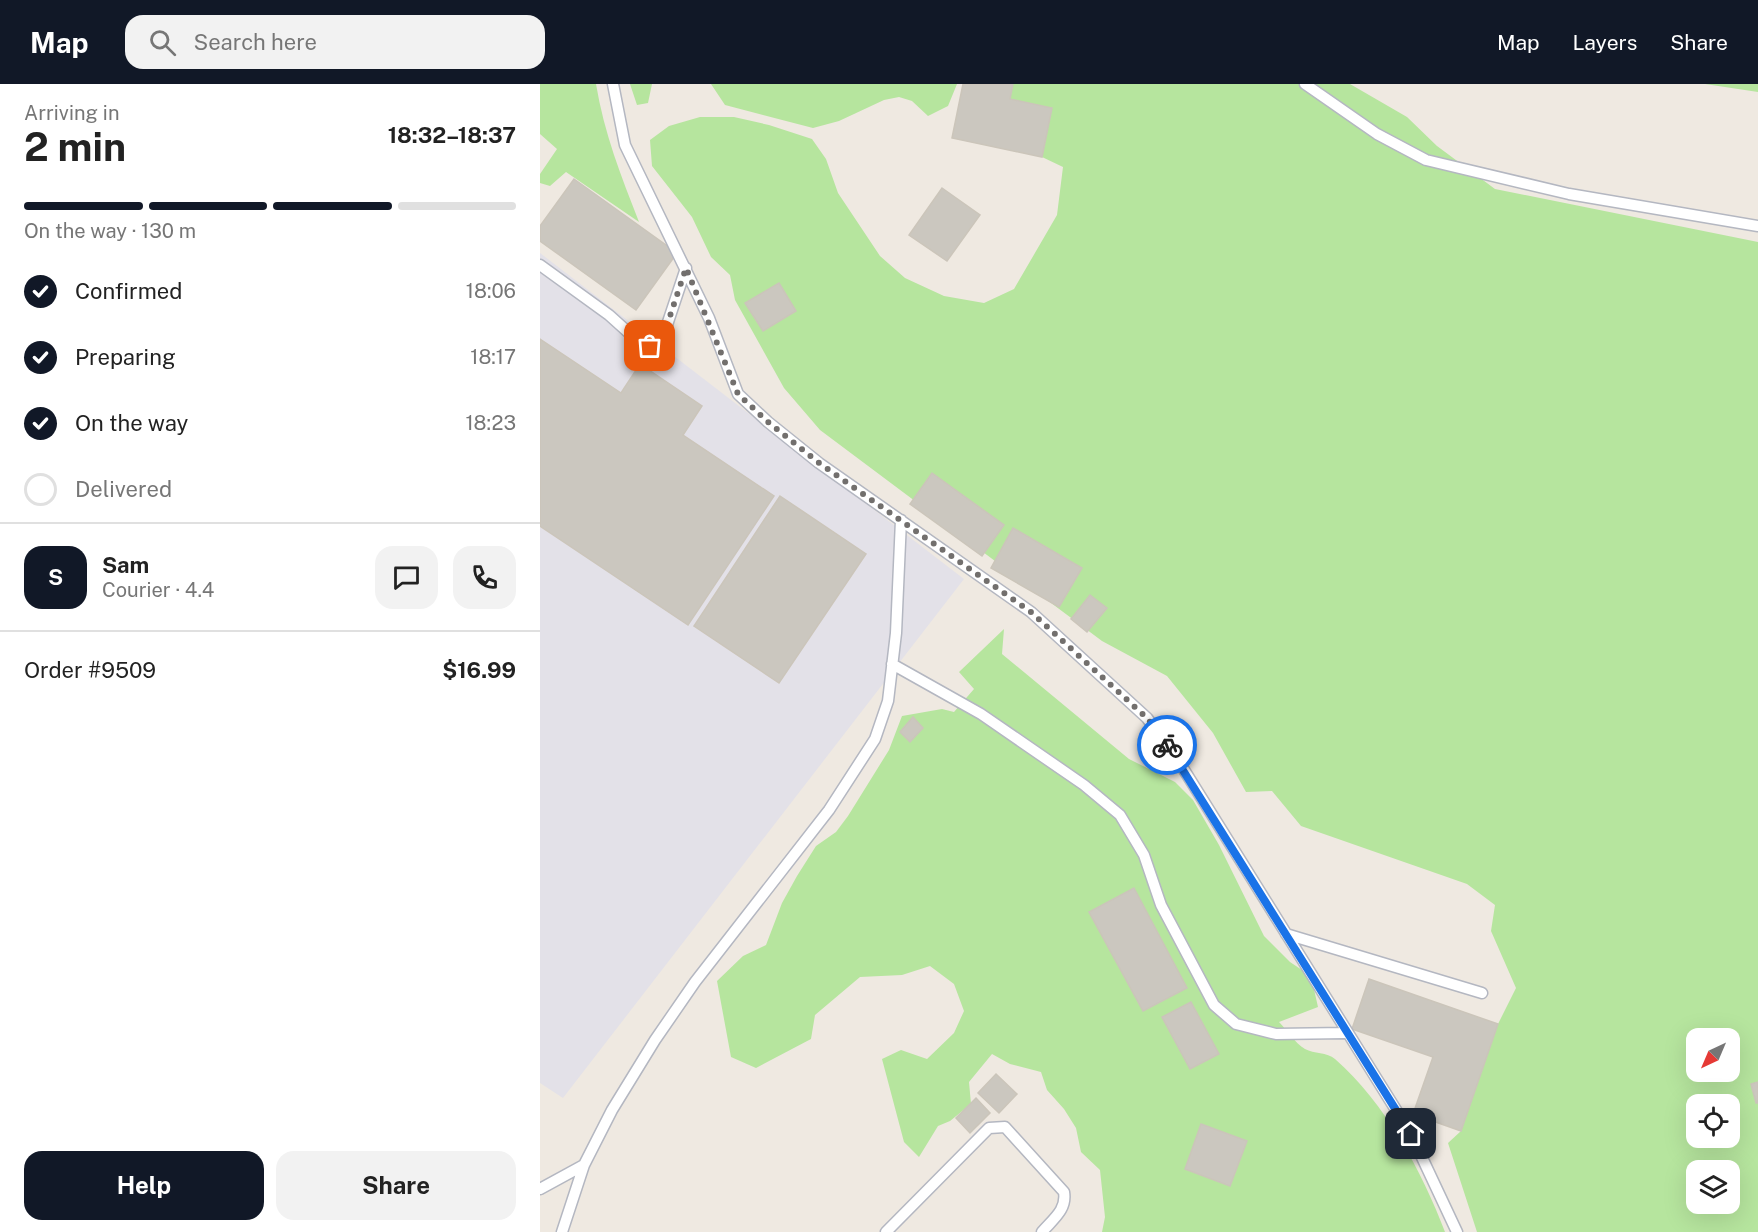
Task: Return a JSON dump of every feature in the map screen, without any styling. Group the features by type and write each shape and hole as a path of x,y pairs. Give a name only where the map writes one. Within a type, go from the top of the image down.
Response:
{"lane":[{"path":"613,84 625,146 686,268 738,394 768,422 819,463 1031,612 1147,718 1176,757 1345,1033 1411,1134 1457,1232"},
{"path":"1305,84 1377,134 1426,160 1569,194 1758,226"},
{"path":"540,264 609,315 639,342 650,346 660,346 686,268"},
{"path":"562,1232 584,1165 612,1110 655,1040 695,982 829,810 875,739 888,701 901,520"},
{"path":"892,664 981,714 1084,785 1120,815 1144,855 1161,905 1214,1005 1236,1024 1276,1034 1345,1033"},
{"path":"1286,934 1482,993"},
{"path":"886,1232 989,1128 997,1126 1005,1127 1064,1192 1065,1201 1062,1210 1042,1232"},
{"path":"540,1189 584,1165"}],"shaded area":[{"path":"540,253 964,579 563,1098 540,1083"}],"green space":[{"path":"540,84 596,84 608,137 639,222 566,172 550,186 540,183 540,174 557,149 540,134"},
{"path":"630,84 652,84 648,103 637,105"},
{"path":"711,84 957,84 948,106 928,116 912,101 899,97 884,100 839,121 813,128 725,105"},
{"path":"1013,84 1350,84 1407,117 1437,146 1495,189 1758,242 1758,1232 1477,1232 1448,1143 1461,1131 1498,1024 1516,988 1491,931 1495,905 1467,884 1301,826 1272,791 1246,792 1213,733 1167,676 1102,641 820,430 784,388 735,300 730,275 711,257 692,217 652,166 650,140 669,126 700,117 734,117 769,125 812,139 826,159 838,193 880,256 905,278 944,296 984,303 1014,289 1057,215 1063,167 1042,157 1010,99"},
{"path":"1705,84 1758,84 1758,92"},
{"path":"1004,629 1002,654 1129,759 1175,782 1193,800 1219,845 1264,936 1290,962 1311,976 1318,1007 1279,1022 1305,1049 1335,1059 1370,1096 1386,1117 1413,1162 1445,1232 1102,1232 1105,1217 1100,1170 1081,1152 1076,1128 1064,1109 1047,1090 1041,1072 1010,1064 992,1054 969,1082 971,1104 950,1121 938,1126 919,1157 904,1142 882,1059 901,1050 927,1059 954,1033 964,1011 954,984 930,966 902,975 860,977 815,1015 811,1039 756,1068 731,1057 717,981 743,956 766,945 782,903 797,876 816,846 836,832 848,816 889,750 902,716 942,709 954,712 974,689 959,672"}],"building":[{"path":"963,84 1013,84 1010,99 1052,108 1042,157 952,138"},
{"path":"574,179 677,253 636,310 540,241 540,226"},
{"path":"942,188 980,215 947,261 909,235"},
{"path":"779,283 796,311 763,331 745,303"},
{"path":"540,339 621,393 640,364 702,406 683,435 774,496 688,625 540,526"},
{"path":"932,473 1004,525 982,556 910,504"},
{"path":"780,496 866,554 779,683 694,626"},
{"path":"1013,528 1082,568 1059,607 991,568"},
{"path":"1090,595 1107,608 1087,632 1071,619"},
{"path":"913,717 923,728 910,742 900,732"},
{"path":"1134,888 1187,988 1143,1011 1089,912"},
{"path":"1369,979 1498,1024 1461,1131 1413,1114 1433,1057 1352,1029"},
{"path":"1191,1002 1219,1054 1190,1069 1162,1017"},
{"path":"996,1074 1017,1094 999,1113 978,1093"},
{"path":"1758,1082 1758,1103 1756,1103 1751,1084"},
{"path":"976,1098 990,1113 970,1133 956,1118"},
{"path":"1201,1124 1247,1141 1230,1186 1185,1169"}],"way so far":[{"path":"650,346 660,346 686,268 709,318 738,394 768,422 819,463 1031,612 1147,718 1167,745"}],"route":[{"path":"1167,745 1262,894 1345,1033 1411,1134"}]}
